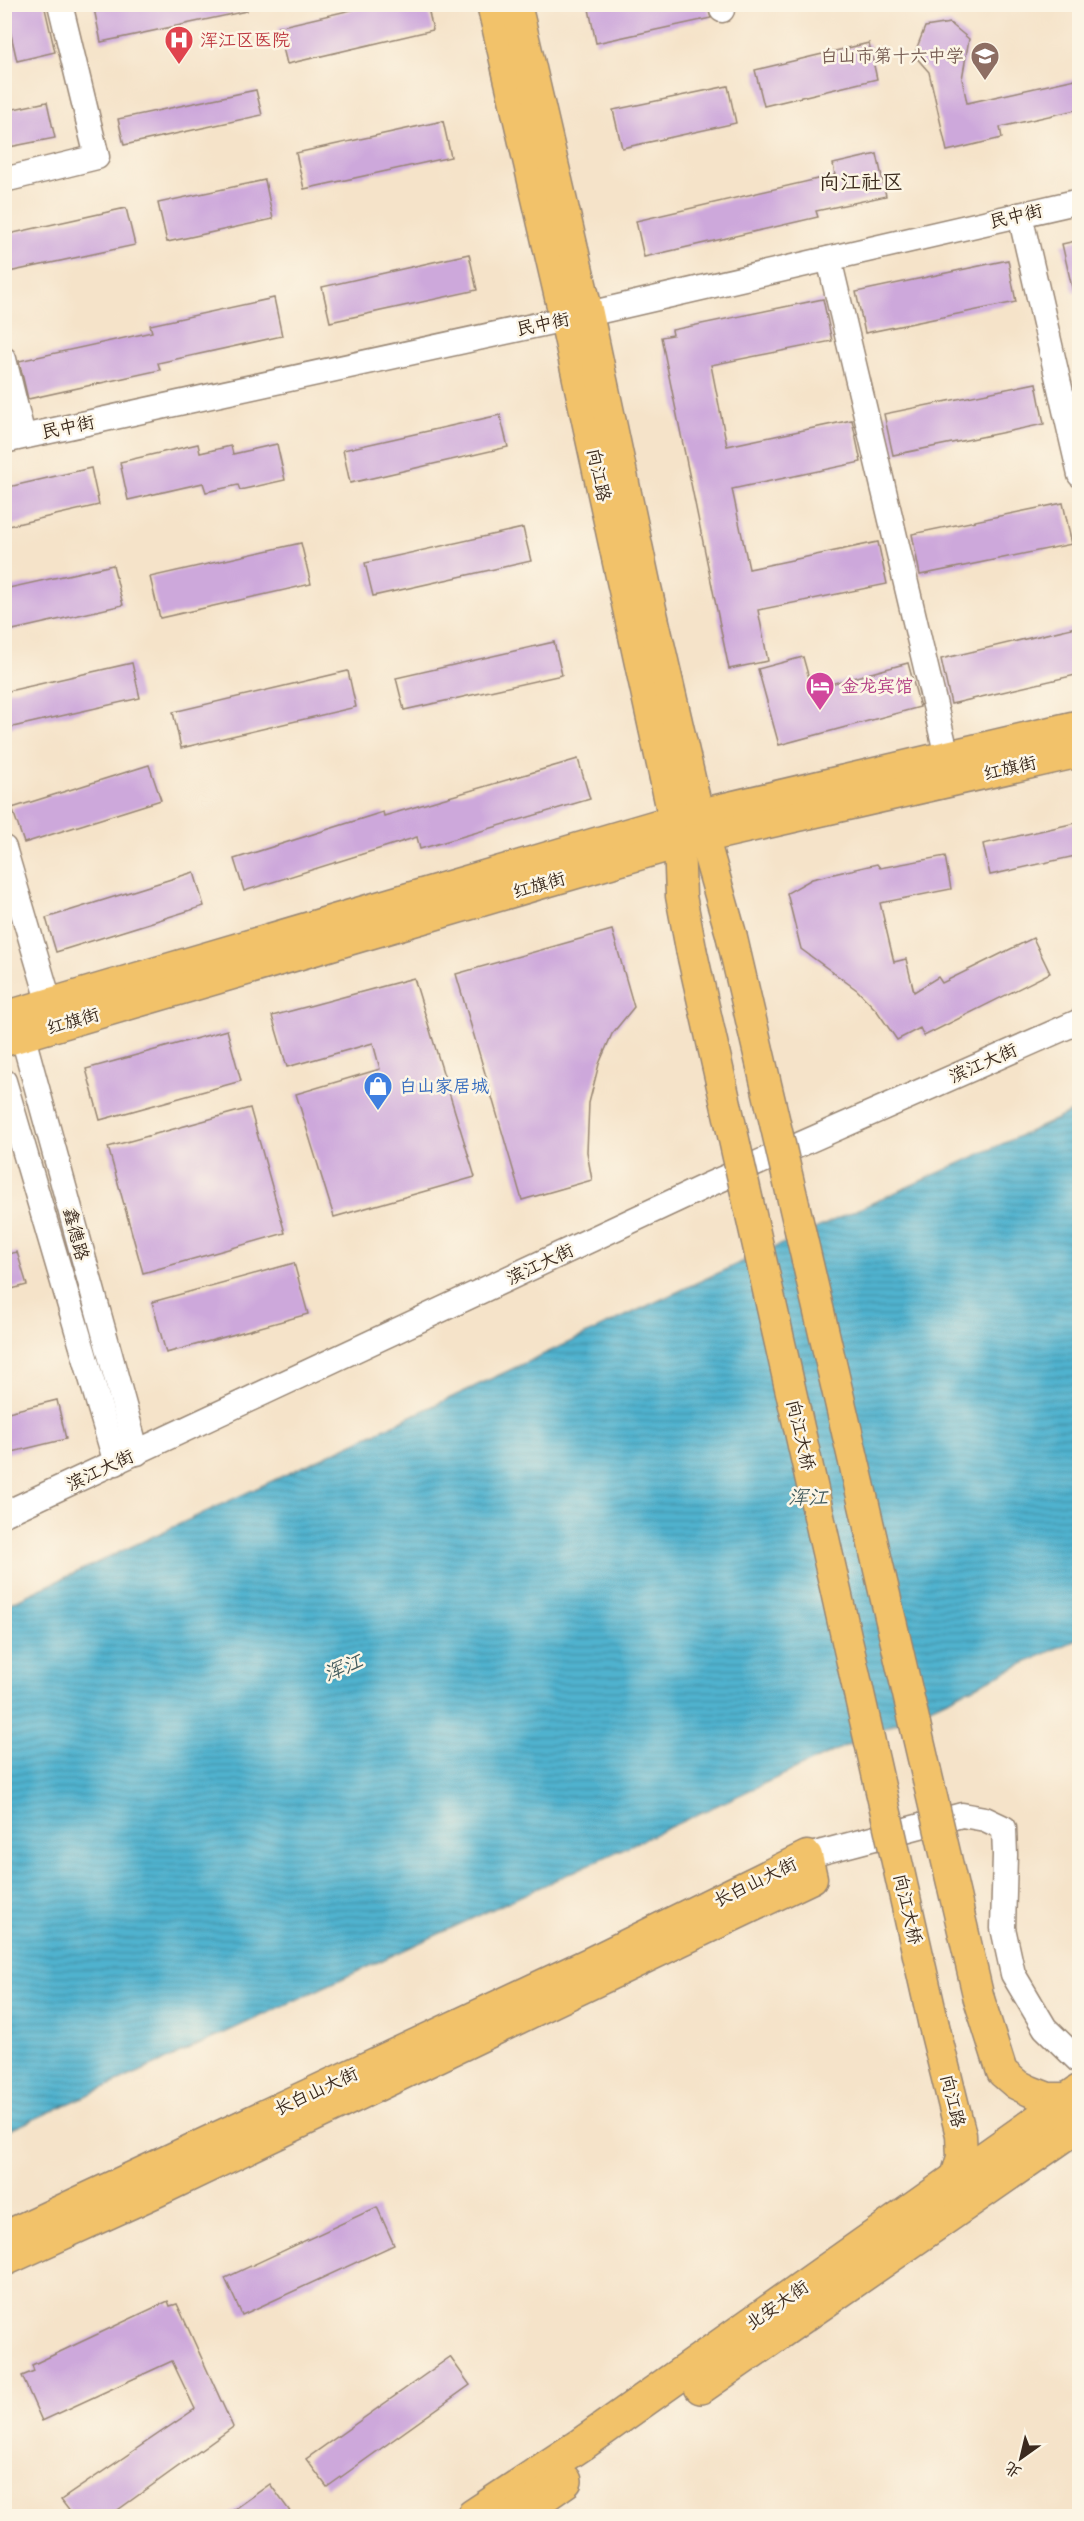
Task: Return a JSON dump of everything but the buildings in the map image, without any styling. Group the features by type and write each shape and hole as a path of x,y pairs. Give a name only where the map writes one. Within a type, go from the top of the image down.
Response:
{"highway":[{"name":"北安大街","path":"473,2517 582,2444 957,2177 1077,2104"},
{"name":"北安大街","path":"515,2517 1077,2104"}],"main road":[{"name":"向江路","path":"492,4 576,316"},
{"name":"向江路","path":"516,4 576,316 689,829 732,934 979,1999 1002,2072 1016,2084 1048,2098 1077,2104"},
{"path":"950,768 1080,725"},
{"name":"红旗街","path":"12,1027 689,829 950,768 1080,752"},
{"name":"向江路","path":"689,829 681,896 691,949"},
{"path":"12,1027 50,1004 689,829"},
{"name":"向江大桥","path":"691,949 934,2026"},
{"name":"长白山大街","path":"4,2237 589,1963 807,1856 812,1878 210,2167 4,2261"},
{"name":"向江路","path":"934,2026 961,2135 962,2157 957,2177"}],"street":[{"path":"4,180 97,157 60,4"},
{"name":"民中街","path":"14,439 576,316 1080,201"},
{"path":"1020,215 1075,432 1080,475"},
{"path":"829,259 950,768"},
{"path":"4,359 14,439"},
{"path":"4,849 50,1004"},
{"name":"滨江大街","path":"4,1514 708,1185 1080,1021"},
{"name":"鑫德路","path":"12,1027 127,1458"},
{"name":"鑫德路","path":"4,1081 127,1458"},
{"path":"807,1856 962,1815 985,1819 1004,1828 1003,1928 1013,1974 1045,2028 1080,2062"}],"water":[{"name":"浑江","path":"1079,1109 1079,1638 5,2132 4,1606 718,1273"}],"place":[{"name":"浑江区医院","path":"179,66"},
{"name":"白山市第十六中学","path":"985,82"},
{"name":"金龙宾馆","path":"820,712"},
{"name":"白山家居城","path":"378,1112"}],"district":[{"name":"向江社区","path":"861,182"}]}
